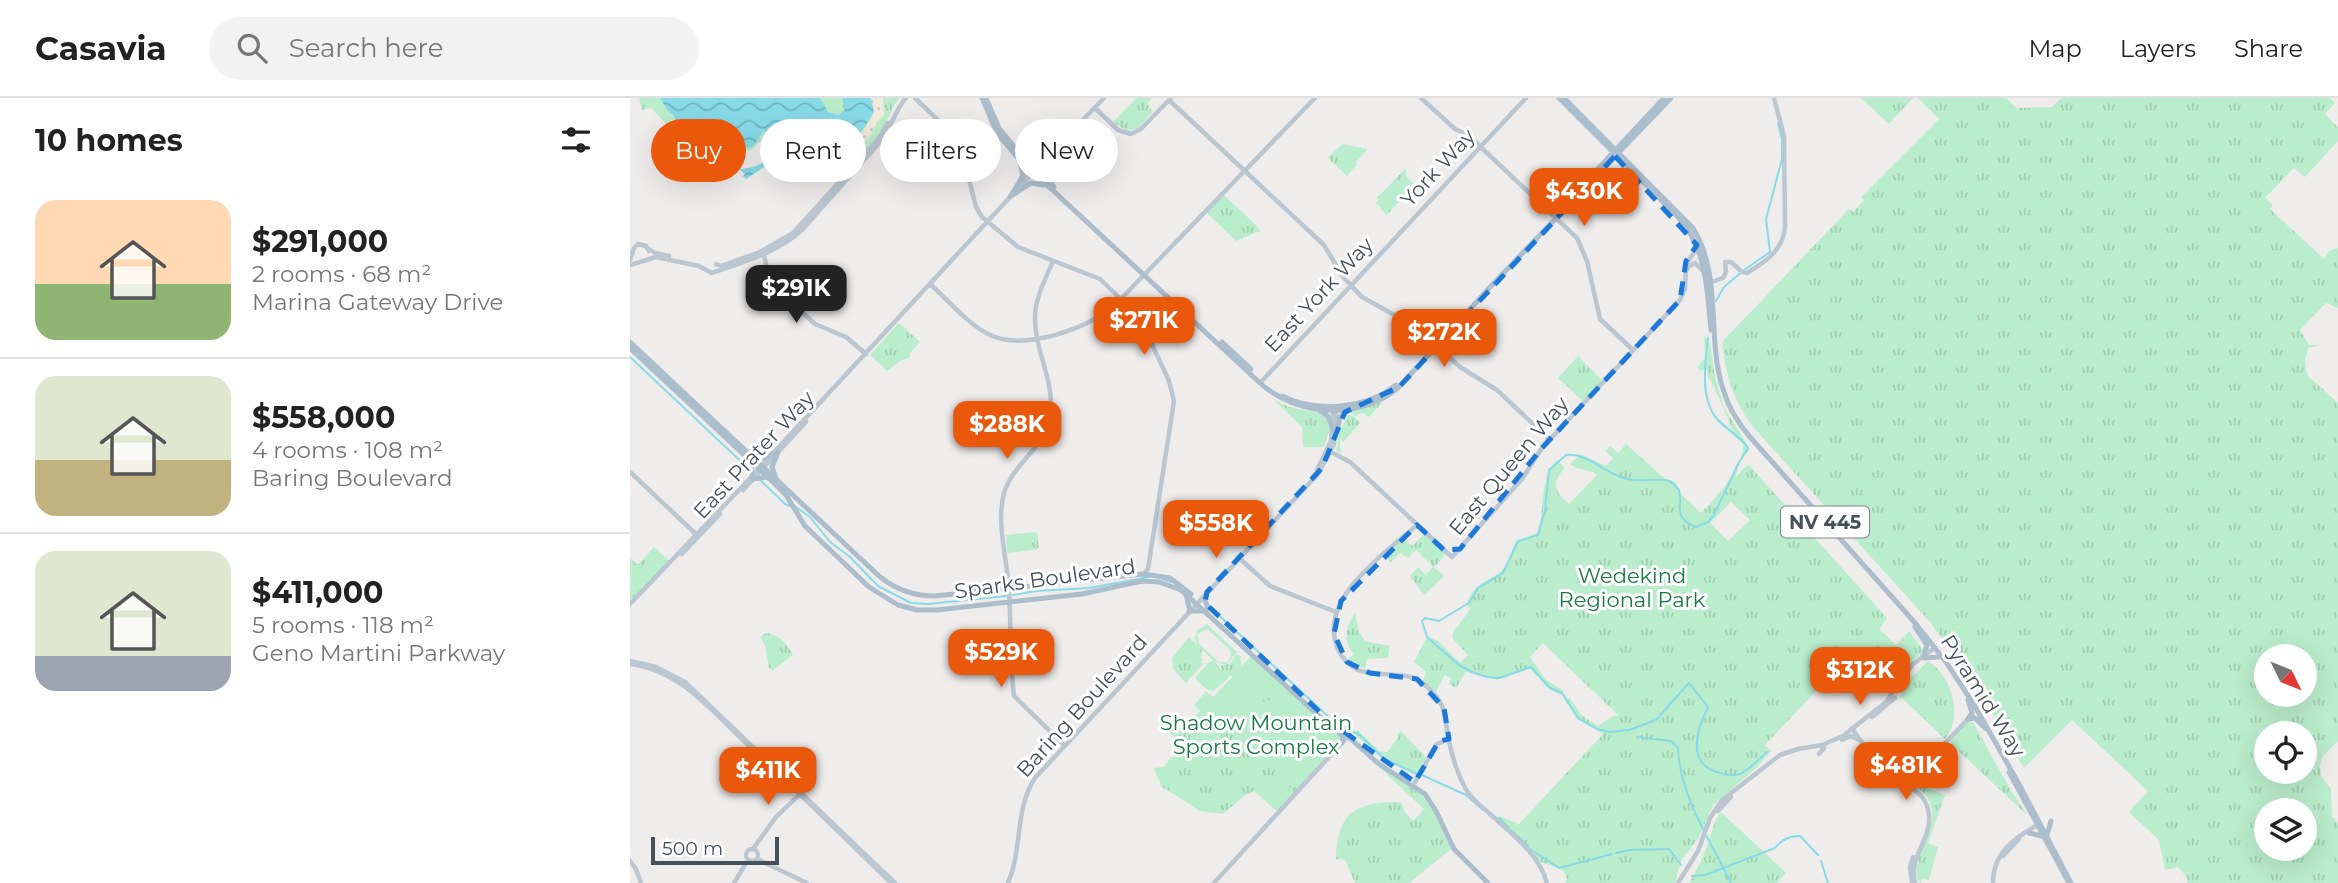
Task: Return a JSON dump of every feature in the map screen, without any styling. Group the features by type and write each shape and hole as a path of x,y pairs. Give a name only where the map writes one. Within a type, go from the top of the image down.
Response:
{"main road":[{"path":"984,98 1024,173 1010,197"},
{"name":"Pyramid Way","path":"1561,98 1679,218 1697,245 1708,285 1717,364 1723,389 1734,414 1749,437 1934,649 1985,728 2070,883"},
{"path":"1335,430 1343,414 1380,400 1394,391 1614,153 1668,99"},
{"path":"1555,217 1668,99"},
{"path":"1629,142 1625,154 1631,165"},
{"path":"1012,149 1015,152"},
{"name":"Pyramid Way","path":"1614,153 1631,165 1693,229 1705,252 1717,378 1737,424 1934,649 1965,690 2014,775 2023,775 2020,785 2034,816"},
{"path":"1010,197 1034,182 1055,190"},
{"path":"1046,182 1279,398 1326,414 1335,430"},
{"path":"1050,182 1055,190"},
{"name":"Sparks Boulevard","path":"630,342 739,444 788,499 805,526 869,587 898,605 927,611 1082,594 1142,581 1166,584 1186,592"},
{"path":"1261,381 1294,401 1335,407 1362,402 1387,392 1436,344"},
{"name":"Sparks Boulevard","path":"630,348 750,457"},
{"path":"647,364 681,391"},
{"path":"1307,408 1358,407"},
{"path":"722,434 739,444"},
{"path":"770,478 753,477 750,457 758,459 775,453"},
{"path":"775,453 772,467 777,480"},
{"name":"Sparks Boulevard","path":"761,468 879,576 901,590 928,596 1146,571 1170,579 1337,731 1349,735 1389,770 1421,791 1433,805 1454,849 1491,883"},
{"path":"1206,591 1208,611 1189,609 1186,592 1206,591"},
{"path":"1915,627 1927,645 1924,656 1939,657"},
{"name":"Sparks Boulevard","path":"1257,657 1329,721 1377,759 1418,777 1458,849 1491,883"},
{"path":"1292,691 1299,694"},
{"path":"1968,700 1972,713 1968,719"},
{"path":"1968,719 1975,718 1985,728"},
{"path":"1337,731 1343,737 1342,743"},
{"path":"1389,770 1418,777 1421,791"},
{"path":"2034,816 2050,820 2045,836 2030,831 2034,816"}],"street":[{"path":"764,252 724,265 655,253 640,244 635,246 630,263 656,257 699,266 711,273 764,252 802,230 884,137 904,98"},
{"path":"915,98 959,140 976,207 987,222 1018,247 1096,277 1134,312 1145,328 1174,398 1146,571"},
{"name":"East Prater Way","path":"1085,119 1104,98"},
{"path":"930,284 988,334 1011,341 1038,338 1088,324 1106,313 1121,299 1315,98"},
{"path":"1421,98 1453,128 1468,135 1577,238 1586,255 1600,319 1633,350"},
{"name":"York Way","path":"1402,230 1526,98"},
{"path":"1685,271 1691,264 1700,265 1708,285 1723,278 1726,272 1725,262 1731,262 1744,273 1773,254 1781,244 1785,231 1784,136 1774,98"},
{"path":"1095,108 1118,130 1131,134 1141,129 1170,99 1324,245 1329,257 1350,286 1364,298 1416,327 1466,371 1497,390 1550,440"},
{"name":"East Prater Way","path":"630,606 753,477 1024,182"},
{"name":"East York Way","path":"1261,381 1402,230"},
{"name":"East Queen Way","path":"1444,550 1452,557 1460,549 1521,481 1550,440 1682,298 1686,283 1686,261 1695,253 1697,245"},
{"path":"644,260 649,249"},
{"path":"633,252 644,260"},
{"path":"764,252 769,276 781,293 811,321 842,335 866,354"},
{"path":"1053,261 1036,307 1035,318 1051,400 1051,415 1042,439 1017,469 1004,494 1001,515 1009,588 1014,696 1063,744"},
{"path":"706,270 710,263"},
{"path":"710,263 715,272"},
{"name":"Baring Boulevard","path":"1006,883 1014,866 1027,791 1040,771 1318,474 1330,451 1335,430 1335,407"},
{"path":"1330,451 1352,464 1444,550 1460,549"},
{"path":"630,472 698,535"},
{"path":"1417,525 1353,584 1336,612 1335,638 1344,659 1351,666 1364,671 1420,680 1443,706 1449,739 1469,794 1530,853 1543,870 1547,883"},
{"path":"1238,557 1270,586 1336,612"},
{"path":"1868,718 1898,691 1906,674 1934,649"},
{"path":"1771,760 1818,748 1843,737 1851,728 1887,705 1924,656"},
{"path":"630,663 679,680 801,793"},
{"path":"630,663 656,667 690,687 893,883"},
{"path":"1877,710 1879,702 1898,691"},
{"path":"1858,739 1857,730 1882,706"},
{"path":"1912,788 1927,762 1968,719"},
{"path":"1851,728 1860,726"},
{"path":"1851,728 1858,739 1925,802 1929,817 1927,831 1914,863 1913,883"},
{"path":"1214,883 1349,735"},
{"path":"1679,883 1701,845 1716,808 1771,760 1792,750 1818,748 1843,737 1852,736 1858,739"},
{"path":"1418,777 1437,744 1449,739"},
{"path":"1679,883 1702,850 1718,810 1729,798 1792,750"},
{"path":"734,883 748,861 746,852 755,850 801,793"},
{"path":"1995,882 1997,864 2004,849 2011,841 2040,826"},
{"path":"1997,864 2009,848 2030,831"},
{"path":"755,850 757,859"},
{"path":"748,861 757,859 807,883"},
{"path":"630,861 641,883"}],"highlighted area":[{"path":"1615,156 1697,245 1686,261 1680,300 1542,448 1460,549 1444,550 1417,525 1341,601 1334,634 1347,662 1370,673 1417,679 1444,708 1449,739 1439,741 1415,782 1329,721 1205,603 1207,592 1322,468 1345,412 1399,387"}],"green space":[{"path":"639,98 900,98 887,119 880,119 880,134 866,151 866,119 760,119 760,141 752,150 746,150 746,119 661,119 651,108 642,110"},
{"path":"1136,98 1152,98 1147,104 1153,111 1139,128 1127,131 1118,125 1116,119"},
{"path":"1861,98 1913,98 1889,124"},
{"path":"1918,98 2006,98 2017,108 2052,107 2061,98 2330,98 2335,103 2325,114 2338,128 2338,141 2305,177 2294,168 2265,198 2273,205 2270,209 2324,259 2329,251 2338,248 2338,308 2326,303 2300,330 2309,345 2320,345 2308,348 2305,362 2307,375 2338,403 2338,741 2322,757 2320,766 2321,776 2331,789 2332,816 2338,823 2338,883 2188,883 2178,867 2165,870 2159,840 2129,812 2148,791 2072,720 2024,768 1980,692 1930,622 1753,427 1736,398 1725,365 1722,342 1849,209 1853,212 1864,200 1861,197 1939,119"},
{"path":"1342,144 1368,149 1347,176 1328,158"},
{"path":"1406,168 1406,176 1418,188 1403,197 1387,215 1376,203 1379,200 1377,198"},
{"path":"1224,195 1260,231 1236,241 1206,212"},
{"path":"899,323 920,342 910,353 910,357 887,371 870,355"},
{"name":"Wedekind Regional Park","path":"1704,336 1710,343 1715,377 1724,408 1750,449 1740,462 1735,478 1748,464 1887,618 1879,629 1896,645 1909,631 1924,651 1908,665 1892,689 1852,653 1765,745 1771,751 1756,768 1713,805 1699,837 1681,861 1675,883 1565,883 1567,879 1563,870 1538,861 1498,819 1499,816 1519,824 1603,734 1575,717 1565,700 1570,698 1581,715 1598,726 1613,716 1619,716 1543,643 1530,657 1546,680 1564,691 1561,695 1549,689 1530,669 1497,680 1466,672 1456,688 1449,684 1451,678 1445,675 1435,693 1423,681 1426,672 1414,662 1428,636 1438,641 1460,663 1468,655 1452,638 1454,631 1470,610 1467,603 1473,592 1502,571 1515,542 1537,533 1547,476 1557,460 1565,468 1556,483 1557,491 1569,504 1597,475 1570,464 1580,454 1606,466 1613,458 1606,451 1610,446 1618,453 1626,444 1664,478 1675,482 1682,495 1701,513 1707,507 1735,472 1743,444 1717,421 1711,412 1734,432 1707,370 1701,371 1697,367 1705,358","holes":["1731,502 1750,520 1728,541 1710,523"]},
{"path":"1578,356 1602,380 1583,401 1558,378"},
{"path":"1274,400 1326,417 1330,428 1324,447 1303,447 1302,427"},
{"path":"1380,402 1369,417 1363,413 1355,416 1351,412 1344,417 1341,429 1348,415 1352,415 1360,423 1343,442 1340,437 1342,451 1336,451 1342,417 1347,412"},
{"path":"1037,532 1039,549 1007,553 1006,535"},
{"path":"1424,534 1446,554 1434,567 1444,576 1424,595 1410,576 1418,567 1426,575 1433,567 1416,550 1408,558 1400,553 1391,562 1385,556 1404,539 1412,546"},
{"path":"654,547 669,561 630,601 630,558 638,565"},
{"path":"1355,613 1359,632 1365,641 1390,646 1388,658 1367,659 1365,669 1347,660 1354,654 1347,634"},
{"path":"1207,624 1237,652 1226,665 1214,661 1197,645 1197,631","holes":["1207,629 1230,650 1231,656 1227,662 1219,662 1199,644 1198,634"]},
{"path":"766,633 782,640 793,655 772,671 760,637"},
{"path":"1189,637 1202,650 1203,664 1186,683 1173,669 1172,658"},
{"name":"Shadow Mountain Sports Complex","path":"1236,654 1242,657 1242,666 1251,656 1342,739 1277,811 1254,791 1223,814 1200,811 1161,786 1154,768 1163,767 1182,746 1168,731 1186,726 1200,711 1194,705 1206,691 1213,697 1232,677 1222,670 1221,666 1231,663"},
{"path":"1214,661 1229,678 1213,691 1206,689 1195,678 1209,662"},
{"path":"1928,661 1943,676 1953,697 1954,720 1945,739 1900,696 1912,677"},
{"path":"1243,666 1270,690 1234,728 1208,705"},
{"path":"1272,700 1282,702 1290,708 1296,716 1296,736 1290,744 1282,750 1272,752 1262,750 1254,744 1248,736 1246,726 1248,716 1254,708 1262,702"},
{"path":"1318,719 1342,740 1324,760 1300,738"},
{"path":"1968,721 1973,722 2028,816 1950,743"},
{"path":"1357,730 1380,751 1387,752 1401,731 1426,757 1417,776 1383,759 1354,733"},
{"path":"1301,741 1323,761 1302,784 1279,764"},
{"path":"1375,763 1422,795 1433,810 1451,849 1409,883 1355,883 1345,860 1336,859 1340,830 1352,812 1373,804 1401,802 1404,811 1413,821 1424,809"},
{"path":"1281,778 1294,792 1277,811 1262,798"},
{"path":"1917,784 1945,795 1928,843 1938,847 1929,880 1922,879 1921,883 1917,880 1917,868 1932,821 1932,810"},
{"path":"1721,812 1786,873 1777,883 1689,883"}],"sand":[{"path":"871,98 883,98 884,115 866,141 866,126 873,116"}],"water":[{"path":"660,98 820,98 828,112 839,115 845,110 842,98 871,98 874,112 866,124 866,119 760,119 760,136 753,147 746,148 746,119 675,119"},
{"path":"760,164 760,170 746,179 746,168"}],"waterway":[{"path":"1716,301 1724,287 1770,252 1766,219 1782,159 1782,139 1778,123"},
{"path":"1708,338 1705,382 1709,404 1720,422 1748,448 1708,522 1696,527 1684,520 1680,512 1679,490 1670,481 1624,478 1580,456 1566,455 1549,470 1545,510 1538,535 1518,541 1503,573 1478,588 1469,603 1439,621 1425,618 1422,621 1427,637 1459,665 1472,672 1499,678 1531,667 1550,688 1562,693 1579,719 1597,729 1609,732 1629,730 1656,720 1689,683 1708,707 1698,736 1698,755 1702,763 1720,773 1737,775 1749,769 1767,752"},
{"path":"630,357 750,470"},
{"path":"760,480 790,506"},
{"path":"796,507 810,517 830,542 850,557 878,586 911,603 928,604 1006,596"},
{"path":"1013,595 1089,588 1149,577"},
{"path":"1162,579 1171,582"},
{"path":"1210,607 1334,722 1360,735 1383,758 1417,774"},
{"path":"1637,737 1671,741 1678,748 1690,801 1731,883"},
{"path":"1422,775 1466,795 1483,810"},
{"path":"1499,818 1509,828"},
{"path":"1513,832 1528,846"},
{"path":"1692,876 1705,875 1775,848 1793,836 1800,836 1818,855"},
{"path":"1530,849 1559,868 1612,854"},
{"path":"1616,853 1669,849 1681,865"},
{"path":"1821,861 1828,883"}]}
